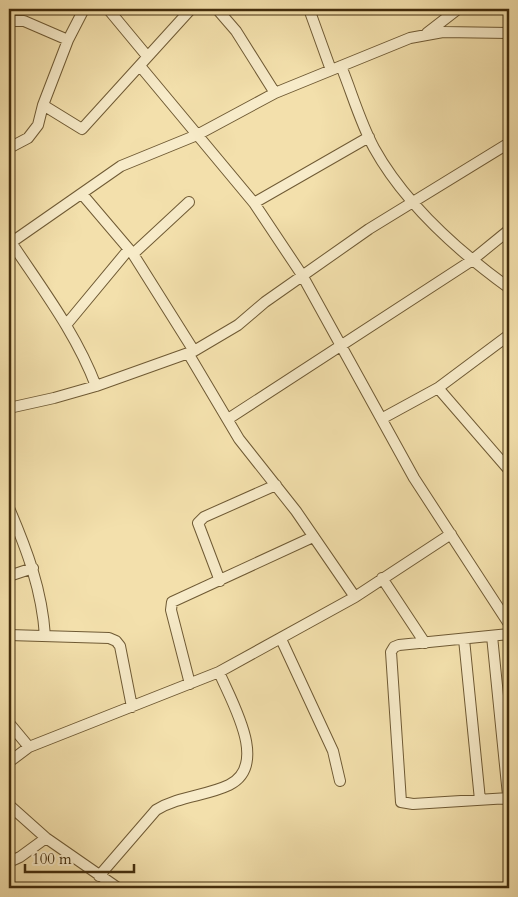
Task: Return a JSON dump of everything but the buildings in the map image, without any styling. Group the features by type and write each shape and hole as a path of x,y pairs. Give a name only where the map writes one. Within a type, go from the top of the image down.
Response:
{"street":[{"path":"9,148 33,133 38,125 43,105 68,40 84,9"},
{"path":"108,9 147,56"},
{"path":"43,105 82,128 191,9"},
{"path":"218,9 236,30 275,93"},
{"path":"309,9 331,70"},
{"path":"96,386 86,358 66,325 10,243 121,166 196,135 275,93 428,33 458,9"},
{"path":"9,21 24,21 68,40"},
{"path":"428,33 509,33"},
{"path":"140,66 254,203 302,275 383,418 414,478 509,624"},
{"path":"341,66 369,137 390,174 414,202 471,260 509,288"},
{"path":"254,203 369,137"},
{"path":"9,408 96,386 191,352 238,325 302,275 369,229 509,143"},
{"path":"82,194 131,251 191,352 239,439 276,485 355,597"},
{"path":"66,325 131,251 190,202"},
{"path":"228,419 471,260 509,230"},
{"path":"383,418 438,388 509,335"},
{"path":"438,388 509,470"},
{"path":"220,581 198,523 204,517 276,485"},
{"path":"9,508 33,568 43,613 45,636"},
{"path":"9,762 29,747 219,672 355,597 451,534"},
{"path":"190,684 170,604 313,536"},
{"path":"9,576 33,568"},
{"path":"382,578 425,642"},
{"path":"509,634 399,645 394,647 391,652 401,802 413,804 509,798"},
{"path":"9,635 110,638 116,640 120,646 132,707"},
{"path":"492,636 509,805"},
{"path":"280,639 333,750 340,781"},
{"path":"464,639 480,800"},
{"path":"99,876 156,810 166,804 229,785 242,776 247,765 247,740 219,672"},
{"path":"9,723 29,747"},
{"path":"9,805 46,838 118,888"},
{"path":"9,862 20,857 46,838"}]}
